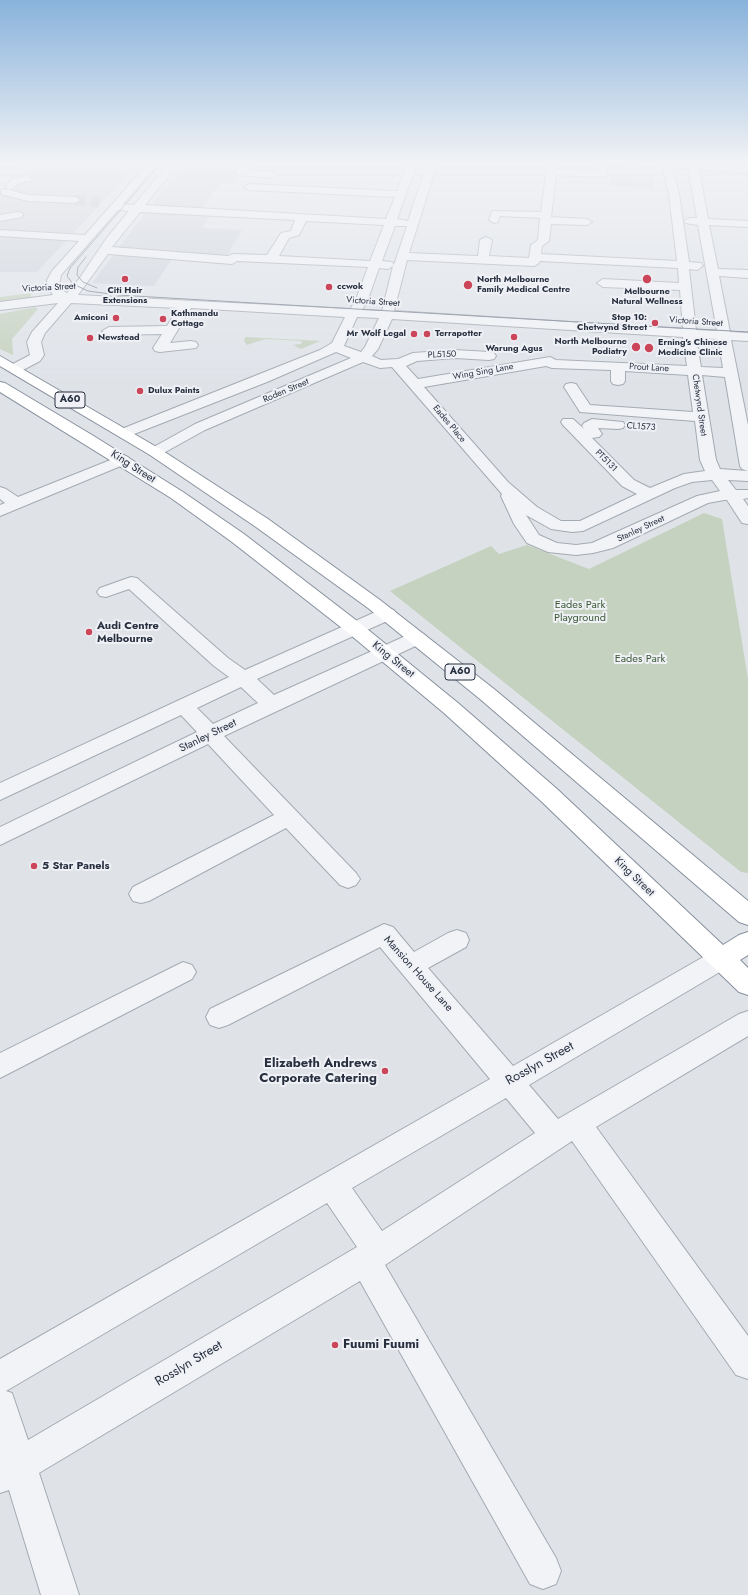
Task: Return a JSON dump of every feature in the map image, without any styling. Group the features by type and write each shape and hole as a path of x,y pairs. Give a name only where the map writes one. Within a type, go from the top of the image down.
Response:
{"highway":[{"name":"A60","path":"0,360 16,368 155,452 262,523 387,614 504,708 748,915"},
{"name":"King Street","path":"0,386 123,460 238,538 354,628 452,708 549,795 748,984"},
{"path":"123,460 124,434"},
{"name":"Rosslyn Street","path":"721,959 748,942"}],"street":[{"path":"5,245 15,235"},
{"path":"41,235 86,238"},
{"path":"66,298 48,287 58,270 88,235"},
{"path":"16,368 36,356 34,342 36,336 66,298 78,286 114,235"},
{"path":"271,259 285,235"},
{"path":"385,235 358,307 349,320 337,346 366,353 380,364 397,364"},
{"path":"366,353 389,309 400,261 409,235"},
{"path":"105,250 170,254 178,257 271,259 375,265 400,261 483,259 534,262 537,245 543,241 544,235"},
{"name":"Chetwynd Street","path":"679,235 688,300 690,341 708,460 716,475 740,494 748,519"},
{"name":"Chetwynd Street","path":"705,235 748,466"},
{"path":"483,259 486,240"},
{"path":"534,257 683,265 748,274"},
{"path":"603,283 686,288"},
{"name":"Victoria Street","path":"48,287 93,287"},
{"name":"Victoria Street","path":"224,294 358,307"},
{"path":"187,296 160,348 191,345"},
{"name":"Victoria Street","path":"0,306 66,298 187,296 722,329 748,325"},
{"path":"688,300 717,302"},
{"name":"Victoria Street","path":"722,329 748,337"},
{"path":"109,331 170,330"},
{"name":"Roden Street","path":"124,434 269,376 337,346"},
{"name":"Roden Street","path":"155,452 200,427 299,386 366,353"},
{"name":"PL5150","path":"397,364 413,357 426,355 455,354 489,356"},
{"name":"Wing Sing Lane","path":"416,384 550,360 552,364 618,366"},
{"name":"Eades Place","path":"397,364 416,384 502,485 520,502 546,520 557,525 576,528"},
{"name":"Prout Lane","path":"618,381 618,366 730,373"},
{"path":"571,387 585,409 702,424"},
{"path":"175,413 200,427"},
{"name":"PT5131","path":"568,422 628,482 649,494"},
{"name":"CL1573","path":"594,434 590,426 592,423 702,424"},
{"path":"0,511 123,460"},
{"path":"582,550 576,528 669,485 690,477 716,475 748,476"},
{"name":"Eades Place","path":"502,485 512,501 526,530 533,539 554,548 582,550"},
{"path":"669,485 697,502"},
{"path":"0,492 16,504"},
{"name":"Stanley Street","path":"582,550 607,544 710,497 740,494"},
{"path":"106,592 131,582 272,704"},
{"path":"0,792 243,678 387,614"},
{"name":"Stanley Street","path":"0,837 272,704 417,638"},
{"path":"184,706 348,879"},
{"path":"141,894 288,817"},
{"name":"Mansion House Lane","path":"219,1018 384,934 510,1080 565,1129 748,1363"},
{"path":"412,965 457,940"},
{"name":"Rosslyn Street","path":"0,1377 333,1186 510,1080 616,1021 721,959"},
{"path":"0,1066 183,972"},
{"name":"Rosslyn Street","path":"9,1471 371,1256 565,1129 748,1022"},
{"path":"333,1186 543,1571"},
{"path":"0,1405 9,1471 60,1595"}],"shaded area":[{"path":"0,235 71,235 37,272 0,272"},
{"path":"128,235 239,235 223,262 172,259 154,286 92,283"}],"green space":[{"path":"31,293 31,298 0,303 0,297"},
{"path":"35,307 38,309 12,339 13,355 0,349 0,314"},
{"path":"245,337 320,341 301,349 293,345 301,344 302,341 265,339 247,345 244,341"},
{"name":"Eades Park","path":"704,513 722,519 748,679 748,873 741,872 390,591 491,546 499,554 527,545 589,569"}],"tram line":[{"path":"98,235 70,268 67,276 73,284 88,291 118,295 748,332"},
{"path":"86,257 78,267 77,275 83,282 97,288"}],"place":[{"name":"Citi Hair Extensions","path":"125,279"},
{"name":"Melbourne Natural Wellness","path":"647,279"},
{"name":"North Melbourne Family Medical Centre","path":"468,285"},
{"name":"ccwok","path":"329,287"},
{"name":"Amiconi","path":"116,318"},
{"name":"Kathmandu Cottage","path":"163,319"},
{"name":"Stop 10: Chetwynd Street","path":"655,323"},
{"name":"Mr Wolf Legal","path":"414,334"},
{"name":"Terrapotter","path":"427,334"},
{"name":"Warung Agus","path":"514,337"},
{"name":"Newstead","path":"90,338"},
{"name":"North Melbourne Podiatry","path":"636,347"},
{"name":"Erning's Chinese Medicine Clinic","path":"649,348"},
{"name":"Dulux Paints","path":"140,391"},
{"name":"Audi Centre Melbourne","path":"89,632"},
{"name":"5 Star Panels","path":"34,866"},
{"name":"Elizabeth Andrews Corporate Catering","path":"385,1071"},
{"name":"Fuumi Fuumi","path":"335,1345"}],"park label":[{"name":"Eades Park Playground","path":"580,611"}]}
